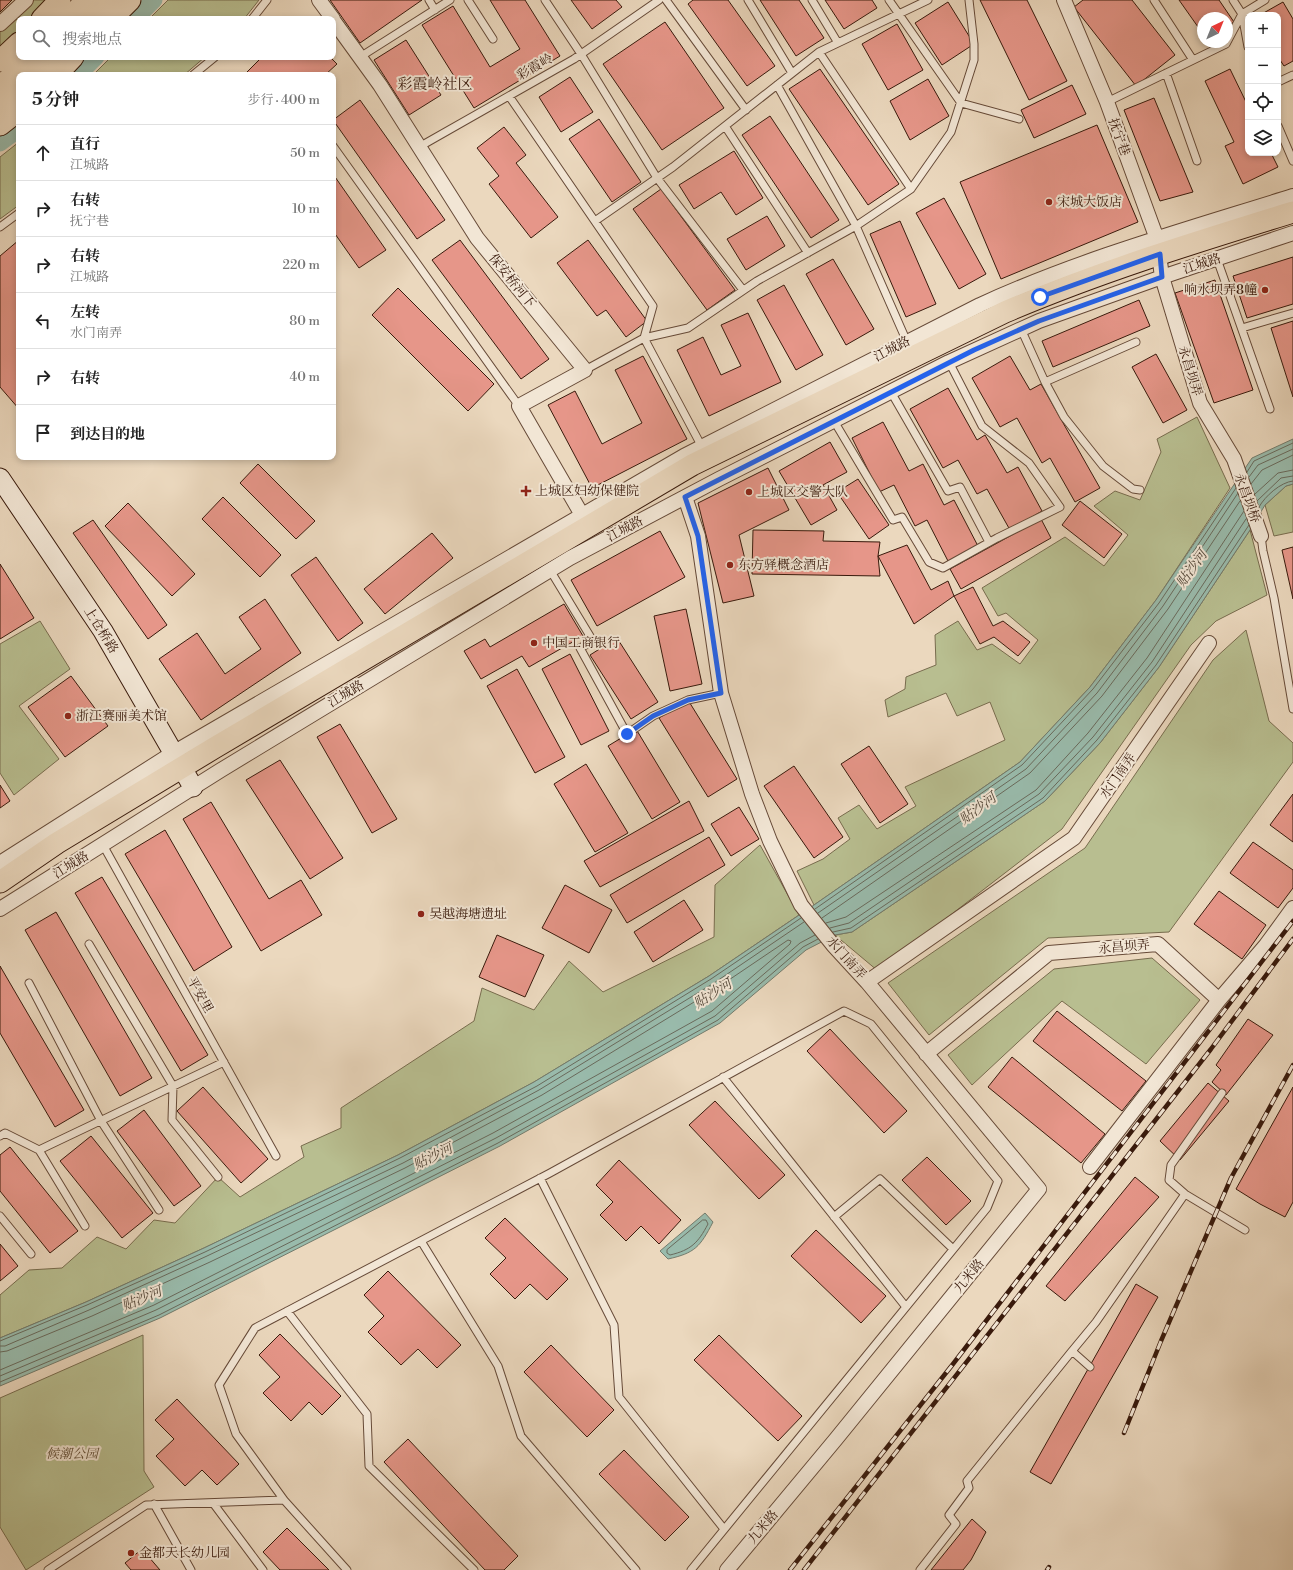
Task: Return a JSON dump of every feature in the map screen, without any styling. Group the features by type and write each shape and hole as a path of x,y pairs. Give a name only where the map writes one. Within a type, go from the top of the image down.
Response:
{"highway":[{"path":"71,16 87,0"},
{"path":"95,16 111,0"},
{"path":"17,72 28,60"},
{"path":"40,72 52,60"},
{"path":"0,86 16,73"},
{"path":"0,108 16,95"}],"main road":[{"path":"45,16 60,0"},
{"path":"114,16 130,0"},
{"path":"0,61 16,46"},
{"path":"59,72 70,60"},
{"path":"0,125 16,112"},
{"name":"江城路","path":"0,882 178,760 692,465 1005,312 1158,247 1293,212"}],"street":[{"path":"0,24 26,0"},
{"name":"保安桥河下","path":"319,0 331,16"},
{"name":"抚宁巷","path":"1064,0 1106,102 1158,247 1162,277"},
{"name":"保安桥河下","path":"336,23 380,86 477,238 585,370"},
{"name":"江城路","path":"0,863 178,760 582,515 702,447 1016,288 1158,247 1293,196"},
{"name":"江城路","path":"0,909 193,787 550,570 685,497 950,362 1039,321 1162,277 1293,233"},
{"name":"永昌坝弄","path":"1162,277 1200,404 1234,459"},
{"path":"582,515 519,406 585,370"},
{"name":"永昌坝桥","path":"1234,459 1261,536"},
{"name":"上仓桥路","path":"0,478 103,631 193,787"},
{"name":"水门南弄","path":"685,497 698,536 721,693 755,800 770,841 801,905 833,945 867,982 1074,838 1209,643"},
{"path":"1090,1166 1219,1000 1266,945 1293,908"},
{"name":"永昌坝弄","path":"926,1054 1049,953 1158,944 1219,1000"},
{"name":"九米路","path":"727,1570 1039,1190 867,982"}],"lane":[{"path":"254,16 267,0"},
{"path":"429,0 435,10"},
{"path":"360,57 450,0"},
{"path":"468,0 493,39"},
{"path":"545,0 581,54 657,178 743,290"},
{"name":"彩霞岭","path":"419,147 581,54 659,0"},
{"path":"666,0 746,110"},
{"path":"748,0 792,73"},
{"path":"812,0 838,43"},
{"path":"889,0 960,103 1019,119"},
{"path":"595,222 657,178 819,52 928,0"},
{"path":"585,370 644,338 688,328 757,281 856,226 912,189 951,132 974,60 974,44 969,0"},
{"path":"1154,0 1193,60"},
{"path":"1233,0 1242,14 1245,30"},
{"path":"1106,102 1226,44 1242,14 1265,0"},
{"path":"819,52 912,189"},
{"path":"197,72 211,60"},
{"path":"1166,73 1197,161"},
{"path":"1281,81 1293,75"},
{"path":"778,85 856,226 907,342"},
{"path":"509,96 653,306 644,338 702,447"},
{"path":"725,126 808,253"},
{"path":"1281,133 1293,161"},
{"path":"336,150 519,406"},
{"path":"0,227 16,215"},
{"path":"1217,259 1270,409"},
{"path":"1242,328 1293,313"},
{"path":"1021,329 1045,382 1064,417 1103,466 1132,489 1140,490"},
{"path":"1045,382 1136,342"},
{"path":"834,421 893,520 902,517 929,562 943,568 990,542 1060,507 1029,463 982,426 950,362"},
{"path":"891,392 948,492 960,487 990,542"},
{"path":"1261,536 1274,598 1293,709"},
{"path":"550,570 592,642 580,648 627,734 653,716 681,703 688,700 721,693"},
{"name":"平安里","path":"102,845 276,1156"},
{"path":"89,944 173,1086 172,1120 218,1177"},
{"path":"29,983 101,1121 159,1210"},
{"path":"347,1570 284,1500 236,1434 219,1385 255,1328 540,1178 844,1011 871,1024 998,1181 987,1208 691,1570"},
{"path":"39,1150 224,1062"},
{"path":"723,1077 906,1306"},
{"path":"1222,1093 1171,1166 1169,1180 1184,1194 1245,1230"},
{"path":"0,1126 2,1134 39,1150 84,1226"},
{"path":"540,1178 614,1325 619,1397 724,1529"},
{"path":"834,1217 880,1178 953,1249"},
{"path":"920,1570 956,1524 949,1515 969,1488 967,1482 1096,1322 1184,1194"},
{"path":"0,1216 31,1254"},
{"path":"421,1241 498,1366 521,1436 636,1570"},
{"path":"287,1311 367,1414 369,1466 474,1570"},
{"path":"1072,1351 1090,1367"},
{"path":"48,1570 146,1504 284,1500"},
{"path":"213,1503 263,1570"},
{"path":"154,1504 190,1570"}],"green space":[{"path":"26,0 61,0 45,16 16,16 16,46 0,61 0,24"},
{"path":"168,0 259,0 246,16 152,16"},
{"path":"108,60 202,60 188,72 96,72"},
{"path":"16,144 16,207 0,219 0,157"},
{"path":"1197,417 1230,488 1156,600 1090,687 1020,762 814,905 797,871 823,859 850,839 838,818 859,805 877,829 916,806 905,787 1005,740 990,702 957,716 946,693 888,717 885,700 905,689 906,677 936,665 935,635 958,621 977,650 992,644 1020,664 1038,640 1006,613 998,616 982,588 1065,537 1104,566 1128,535 1094,506 1115,491 1140,500 1161,452 1157,439"},
{"path":"1293,484 1293,532 1274,536 1265,505 1286,486"},
{"path":"1250,530 1267,595 1216,621 1191,645 1062,829 878,971 835,935 852,932 1045,801 1100,743 1159,667"},
{"path":"40,621 70,669 19,706 59,759 14,795 0,773 0,644"},
{"path":"1246,630 1269,721 1293,743 1293,762 1169,932 1048,938 929,1035 888,983 1085,848 1213,660"},
{"path":"760,845 799,915 709,976 534,1082 398,1155 204,1248 86,1302 0,1338 0,1295 29,1270 62,1268 97,1237 126,1249 154,1220 175,1223 218,1177 240,1197 304,1157 301,1146 341,1128 341,1108 474,1021 482,988 534,1010 569,961 603,992 714,937 715,885"},
{"path":"1152,958 1200,1000 1146,1064 1062,1001 972,1085 948,1055 1054,969"},
{"name":"候潮公园","path":"143,1335 144,1471 154,1487 26,1570 0,1527 0,1398"}],"water":[{"name":"贴沙河","path":"1293,439 1293,484 1286,486 1265,505 1159,667 1100,743 1045,801 852,932 835,935 806,950 720,1023 500,1146 160,1318 0,1386 0,1338 86,1302 204,1248 398,1155 534,1082 709,976 1020,762 1090,687 1156,600 1252,458"},
{"path":"705,1213 713,1222 696,1248 685,1254 668,1259 660,1251"}],"building":[{"path":"0,0 12,0 0,12"},
{"path":"330,0 422,0 360,43"},
{"path":"490,0 525,0 560,56 474,108 422,25 453,6 490,67 520,49"},
{"path":"571,0 616,0 622,7 592,29"},
{"path":"693,0 728,0 775,66 747,86 688,4"},
{"path":"760,0 799,0 824,38 796,56"},
{"path":"825,0 872,0 877,8 844,29"},
{"path":"980,0 1027,0 1067,81 1029,100"},
{"path":"1083,0 1132,0 1175,55 1136,86 1074,7"},
{"path":"1179,0 1219,0 1227,12 1197,12 1197,26"},
{"path":"948,2 974,44 942,65 915,23"},
{"path":"1283,2 1293,19 1293,61 1284,66 1281,62 1281,12 1265,12"},
{"path":"665,22 724,108 662,150 603,64"},
{"path":"897,24 923,70 888,90 862,44"},
{"path":"406,40 441,95 409,115 374,60"},
{"path":"259,60 333,60 337,64 328,72 247,72"},
{"path":"820,69 899,184 868,205 789,89"},
{"path":"1230,69 1245,100 1245,156 1272,156 1278,167 1243,184 1225,146 1234,142 1205,81"},
{"path":"570,77 593,112 561,132 539,97"},
{"path":"928,79 949,116 910,140 890,101"},
{"path":"1072,85 1086,114 1034,138 1021,110"},
{"path":"1154,98 1193,192 1160,201 1124,110"},
{"path":"360,100 445,220 417,239 336,124 336,118"},
{"path":"770,116 839,220 811,238 742,135"},
{"path":"599,119 641,182 612,202 569,139"},
{"name":"宋城大饭店","path":"1097,125 1138,222 1001,279 960,182"},
{"path":"504,127 526,155 516,163 558,217 531,238 489,184 499,176 477,148"},
{"path":"734,151 763,198 736,215 721,192 694,209 679,185"},
{"path":"336,178 386,250 359,268 336,235"},
{"path":"661,189 735,290 707,310 633,209"},
{"path":"944,198 986,274 959,289 916,213"},
{"path":"767,216 785,246 746,270 727,239"},
{"path":"900,221 936,304 906,317 870,234"},
{"path":"460,240 549,359 521,379 432,260"},
{"path":"588,240 647,321 626,337 606,310 597,316 557,263"},
{"path":"16,243 16,406 0,387 0,256"},
{"name":"响水坝弄8幢","path":"1293,257 1293,304 1247,318 1233,276"},
{"path":"833,259 874,329 846,345 806,274"},
{"path":"1215,280 1253,390 1214,403 1175,293"},
{"path":"784,285 823,355 796,370 757,300"},
{"path":"398,288 494,384 468,411 372,315"},
{"path":"1139,300 1150,326 1053,367 1042,341"},
{"path":"748,313 781,382 709,416 677,350 703,337 721,375 741,366 721,325"},
{"path":"1293,321 1293,397 1271,328"},
{"path":"1156,354 1187,410 1163,423 1132,367"},
{"path":"643,356 687,439 592,488 548,405 575,391 602,444 642,423 615,370"},
{"path":"1010,356 1030,390 1041,384 1100,488 1075,502 1050,458 1042,463 1017,418 1000,427 972,378"},
{"path":"948,388 977,440 985,435 1007,473 1018,467 1042,511 1010,530 987,489 977,494 958,460 943,468 910,409"},
{"path":"883,422 909,471 923,464 944,505 954,500 979,548 949,563 927,520 915,526 894,485 879,492 852,438"},
{"path":"830,442 847,472 823,485 837,510 811,525 779,471"},
{"path":"258,464 315,521 296,539 240,483"},
{"name":"东方驿概念酒店","path":"768,468 789,510 739,535 754,596 723,603 698,503"},
{"path":"858,479 889,525 869,539 837,492"},
{"path":"223,497 281,555 260,577 202,519"},
{"path":"1080,501 1122,534 1104,558 1062,525"},
{"path":"128,503 195,574 172,596 105,526"},
{"path":"1041,519 1051,538 961,589 950,569"},
{"path":"93,520 167,625 148,639 73,533"},
{"path":"753,530 824,531 823,541 880,542 878,556 880,576 752,574"},
{"path":"660,531 685,577 597,626 571,580"},
{"path":"432,533 453,558 385,614 364,589"},
{"path":"907,545 931,590 948,581 954,596 914,624 878,556"},
{"path":"1293,547 1293,599 1282,550"},
{"path":"316,557 363,623 338,641 291,575"},
{"path":"0,564 34,618 0,639"},
{"path":"973,587 993,626 1003,621 1030,642 1018,656 994,637 980,644 954,596"},
{"path":"265,599 301,653 201,720 159,659 197,633 225,674 261,649 239,617"},
{"name":"中国工商银行","path":"564,604 583,636 529,667 522,656 481,679 464,651 485,639 490,647"},
{"path":"686,609 702,684 670,691 654,616"},
{"path":"617,638 658,702 631,719 590,655"},
{"path":"570,654 609,731 581,745 542,669"},
{"path":"517,669 565,757 535,773 487,686"},
{"name":"浙江赛丽美术馆","path":"71,676 108,726 65,757 28,707"},
{"path":"688,700 737,779 708,797 659,718"},
{"path":"340,724 397,819 372,833 317,737"},
{"path":"636,729 680,802 652,819 608,746"},
{"path":"869,746 908,804 880,823 841,764"},
{"path":"280,760 343,858 310,879 246,780"},
{"path":"586,764 628,833 595,852 554,784"},
{"path":"794,766 843,837 814,858 764,786"},
{"path":"0,785 10,801 0,808"},
{"path":"1293,794 1293,842 1270,825"},
{"path":"689,801 704,831 600,887 584,861"},
{"path":"211,802 269,899 301,880 322,915 261,951 183,819"},
{"path":"739,807 759,839 731,856 711,824"},
{"path":"165,830 232,947 194,971 125,854"},
{"path":"709,837 725,865 627,923 610,895"},
{"path":"1253,842 1293,870 1293,888 1278,908 1230,873"},
{"path":"102,877 208,1055 181,1071 75,893"},
{"path":"565,885 612,910 589,953 542,928"},
{"path":"1219,891 1266,925 1242,959 1194,924"},
{"path":"684,900 703,930 653,962 634,932"},
{"path":"56,912 152,1078 120,1096 25,930"},
{"path":"497,935 544,955 525,997 479,977"},
{"path":"0,966 84,1110 55,1127 0,1033"},
{"path":"1057,1011 1146,1081 1122,1111 1033,1041"},
{"path":"1248,1019 1273,1035 1226,1095 1212,1082 1221,1070 1216,1065"},
{"path":"830,1029 907,1111 884,1133 807,1051"},
{"path":"1012,1057 1105,1134 1081,1163 988,1087"},
{"path":"1208,1083 1229,1101 1180,1160 1160,1141"},
{"path":"203,1087 268,1159 241,1183 177,1111"},
{"path":"1293,1087 1293,1202 1285,1217 1236,1189"},
{"path":"715,1101 785,1175 759,1199 689,1125"},
{"path":"144,1110 201,1186 174,1206 117,1131"},
{"path":"91,1136 153,1213 122,1238 60,1161"},
{"path":"10,1147 78,1231 50,1253 0,1191 0,1155"},
{"path":"927,1157 971,1201 946,1225 902,1180"},
{"path":"619,1160 681,1220 659,1244 641,1226 626,1241 600,1215 613,1202 596,1185"},
{"path":"1135,1177 1159,1197 1065,1301 1046,1286"},
{"path":"505,1218 568,1279 547,1300 530,1284 515,1299 490,1274 506,1258 485,1238"},
{"path":"816,1230 886,1296 861,1323 791,1256"},
{"path":"0,1244 18,1266 0,1281"},
{"path":"388,1271 461,1345 437,1368 418,1349 401,1365 368,1332 384,1316 364,1295"},
{"path":"1136,1284 1158,1297 1051,1484 1030,1472"},
{"path":"280,1334 341,1396 322,1415 309,1402 291,1421 263,1393 280,1377 259,1355"},
{"path":"719,1335 802,1416 778,1441 694,1360"},
{"path":"551,1345 614,1410 587,1437 524,1372"},
{"path":"177,1399 239,1464 217,1485 202,1470 185,1486 156,1456 174,1439 155,1420"},
{"path":"408,1439 518,1556 504,1570 485,1570 384,1462"},
{"path":"624,1450 689,1517 665,1541 599,1474"},
{"path":"972,1519 986,1532 971,1560 963,1570 931,1570"},
{"path":"287,1528 329,1570 280,1570 263,1552"},
{"path":"142,1549 160,1570 131,1570 125,1563"}],"waterway":[{"path":"138,16 154,0"},
{"path":"81,72 93,60"},
{"path":"0,143 16,131"}],"railway":[{"path":"790,1570 953,1364 1293,921"},
{"path":"804,1570 1211,1049 1293,939"},
{"path":"1124,1433 1161,1341 1231,1178 1293,1065"}],"place":[{"name":"宋城大饭店","path":"1049,202"},
{"name":"响水坝弄8幢","path":"1265,290"},
{"name":"上城区妇幼保健院","path":"526,491"},
{"name":"上城区交警大队","path":"749,492"},
{"name":"东方驿概念酒店","path":"730,565"},
{"name":"中国工商银行","path":"534,643"},
{"name":"浙江赛丽美术馆","path":"68,716"},
{"name":"吴越海塘遗址","path":"421,914"},
{"name":"金都天长幼儿园","path":"131,1553"}],"district":[{"name":"彩霞岭社区","path":"435,84"}],"route":[{"path":"627,734 653,716 688,700 721,693 698,536 685,497 974,350 1039,321 1162,277 1160,254 1040,297"}]}
